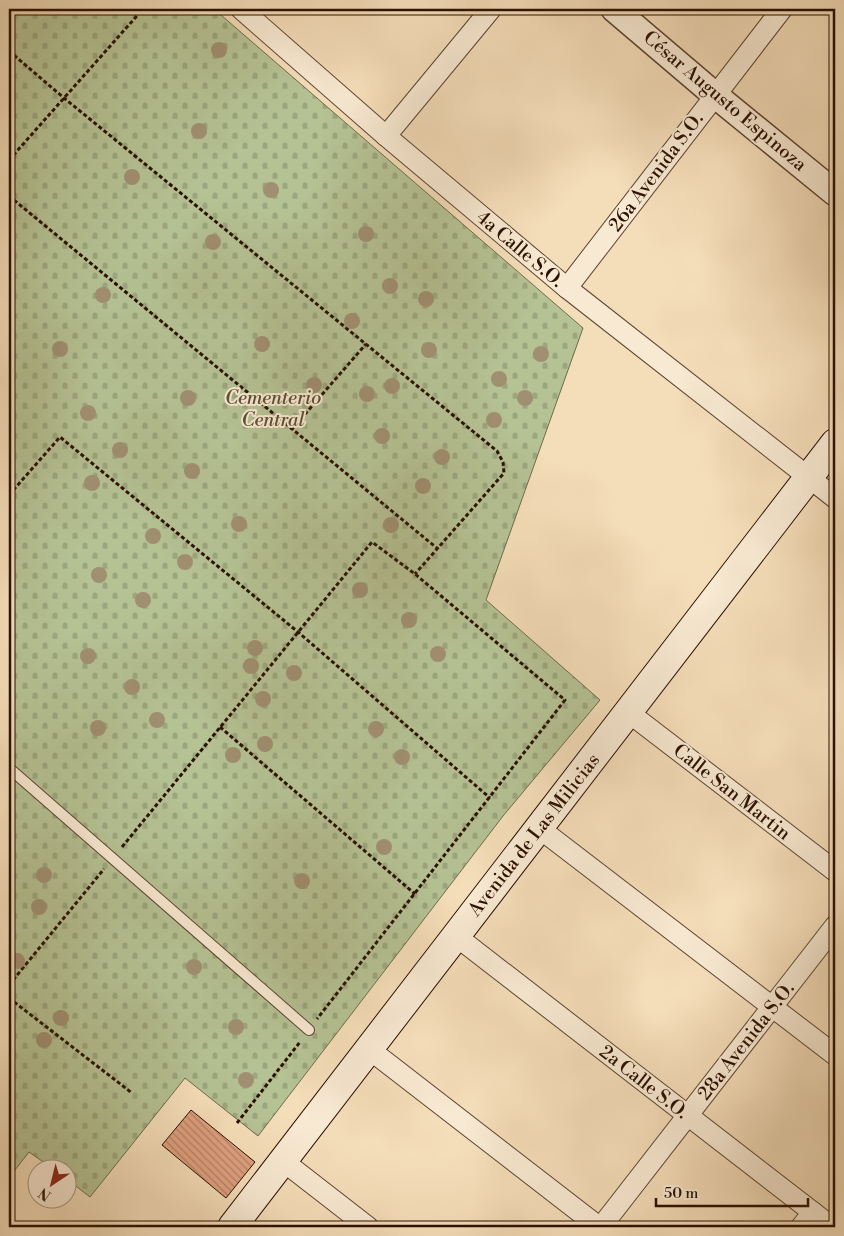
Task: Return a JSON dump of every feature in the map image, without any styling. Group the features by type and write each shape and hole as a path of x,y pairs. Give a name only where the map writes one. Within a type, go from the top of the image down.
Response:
{"main road":[{"name":"Avenida de Las Milicias","path":"232,1227 835,444"}],"street":[{"name":"4a Calle S.O.","path":"241,9 386,136 567,288 835,498"},
{"path":"386,136 492,9"},
{"name":"César Augusto Espinoza","path":"614,9 835,193"},
{"name":"26a Avenida S.O.","path":"567,288 782,9"},
{"name":"Calle San Martin","path":"628,712 835,872"},
{"path":"539,828 835,1055"},
{"name":"28a Avenida S.O.","path":"600,1227 835,926"},
{"name":"2a Calle S.O.","path":"456,936 688,1116 807,1220 832,1227"},
{"path":"369,1049 600,1227"},
{"path":"283,1161 368,1227"}],"lane":[{"path":"9,768 309,1030"}],"path":[{"path":"9,160 143,9"},
{"path":"9,51 497,451 503,462 504,473 416,574"},
{"path":"9,196 438,549"},
{"path":"292,429 366,344"},
{"path":"9,495 60,437 298,632 490,798"},
{"path":"9,985 372,542 416,574 565,700 238,1123"},
{"path":"220,727 415,894"},
{"path":"9,998 132,1094"}],"green space":[{"name":"Cementerio Central","path":"9,9 214,9 583,328 486,600 600,700 503,816 258,1136 185,1078 90,1197 78,1188 78,1158 38,1158 29,1152 11,1175 9,1173"}],"building":[{"path":"191,1110 255,1162 226,1198 162,1145"}]}
